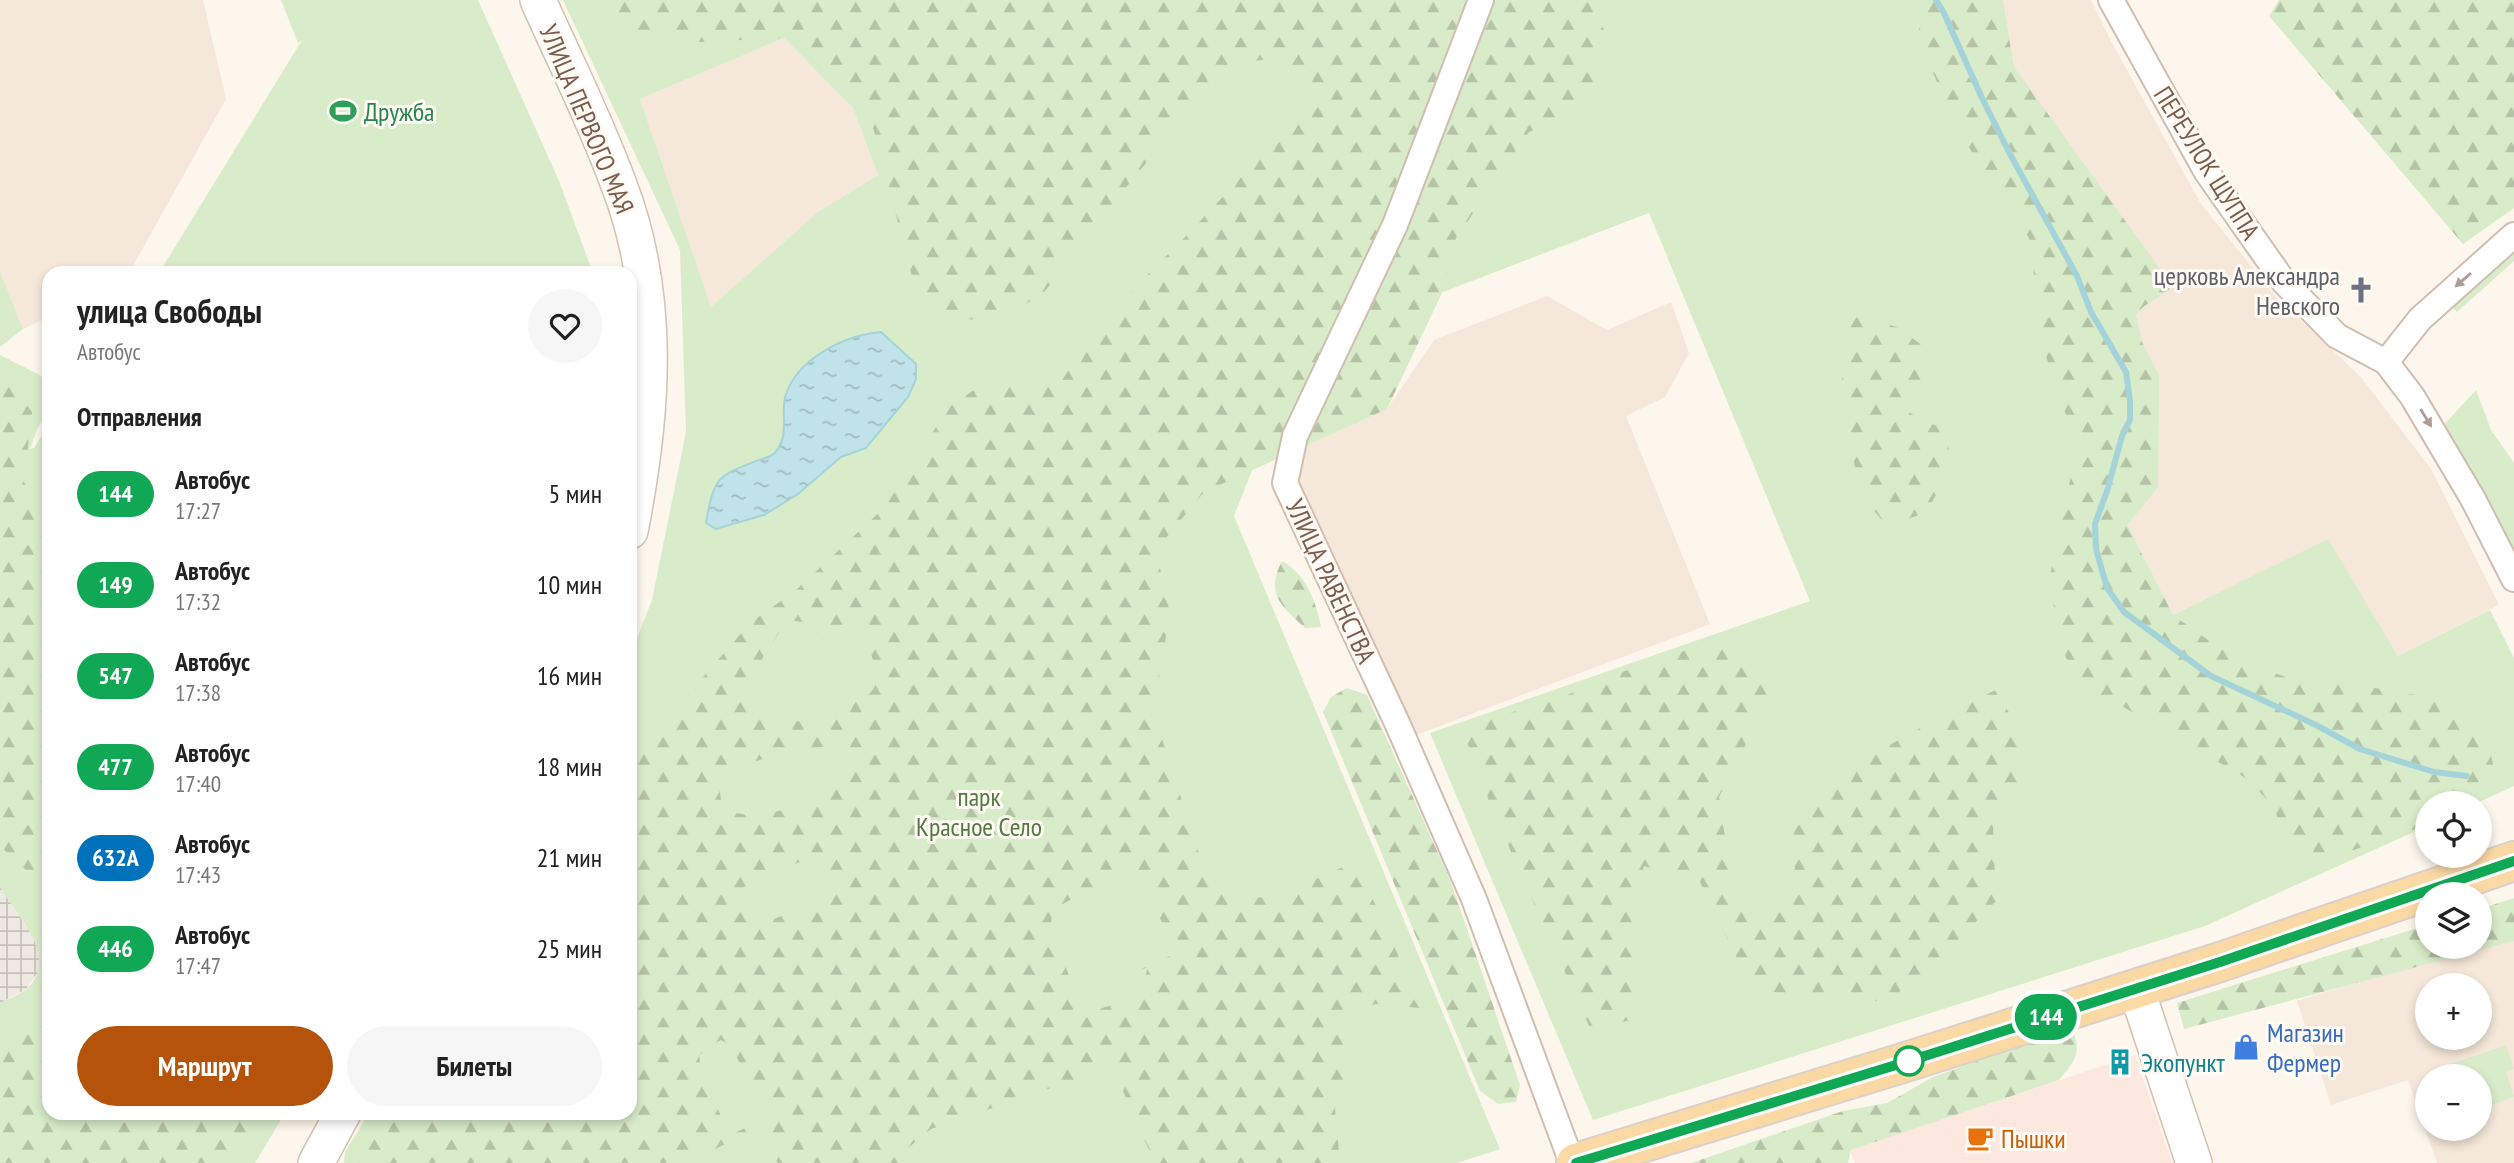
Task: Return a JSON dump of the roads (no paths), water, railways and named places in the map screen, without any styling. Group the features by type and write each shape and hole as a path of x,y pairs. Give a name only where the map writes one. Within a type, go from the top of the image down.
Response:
{"main road":[{"name":"УЛИЦА ПЕРВОГО МАЯ","path":"538,0 620,186 637,245 645,292 650,400 637,496"},
{"path":"1574,1163 1909,1061 2220,962 2514,861"},
{"path":"2136,988 2194,1163"},
{"path":"316,1163 340,1120"}],"street":[{"name":"УЛИЦА РАВЕНСТВА","path":"1481,0 1395,225 1294,436 1285,483 1398,725 1474,900 1574,1163"},
{"name":"ПЕРЕУЛОК ЩУППА","path":"2110,0 2206,171 2284,282 2337,336 2386,362 2412,396 2473,499 2514,579"},
{"path":"2386,362 2420,319 2514,234"}],"water":[{"path":"881,332 916,364 916,379 908,397 866,448 841,457 798,494 764,515 716,529 706,523 712,496 720,480 734,470 772,455 781,444 785,398 799,372 810,361 837,344"}],"waterway":[{"path":"1936,0 2010,154 2077,276 2091,312 2126,372 2130,420 2122,436 2095,524 2096,549 2107,588 2124,612 2211,676 2318,726 2360,749 2434,772 2467,776"}],"place":[{"name":"Дружба","path":"343,111"},
{"name":"церковь Александра Невского","path":"2361,290"},
{"name":"Магазин Фермер","path":"2246,1047"},
{"name":"Экопункт","path":"2120,1062"},
{"name":"Пышки","path":"1980,1138"}],"park label":[{"name":"парк Красное Село","path":"979,811"}]}
